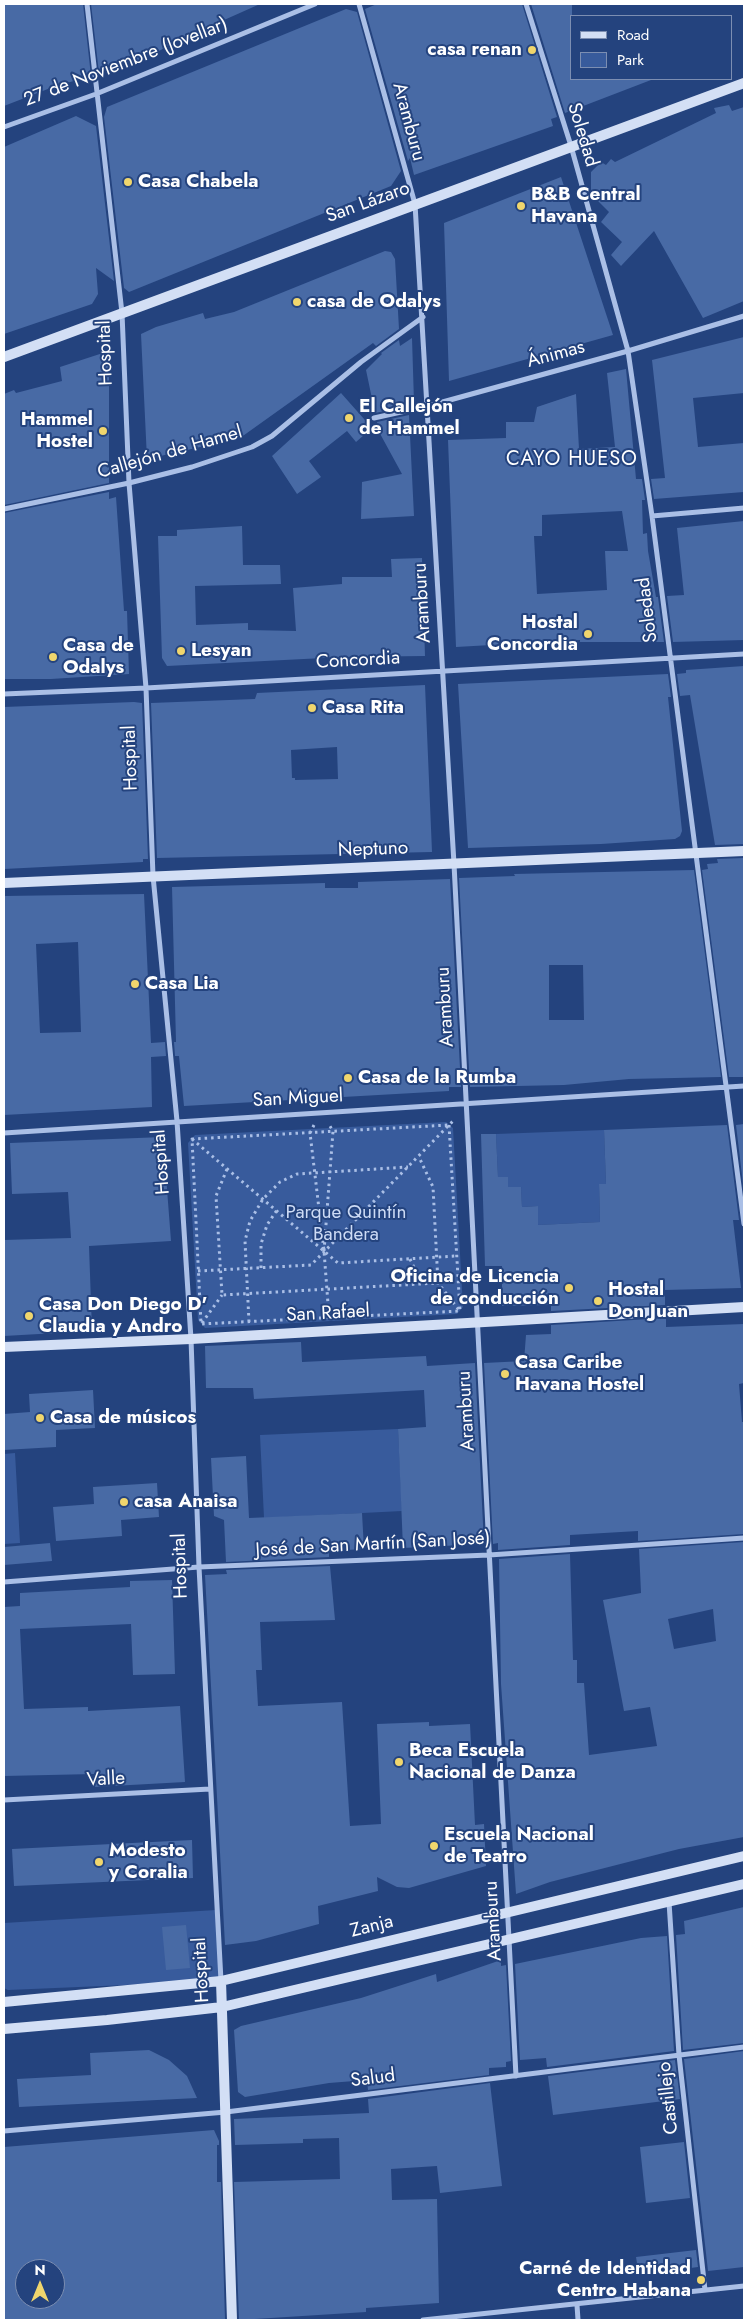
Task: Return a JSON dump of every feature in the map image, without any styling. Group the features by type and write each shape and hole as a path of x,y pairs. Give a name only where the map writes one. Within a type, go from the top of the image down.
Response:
{"main road":[{"name":"San Lázaro","path":"4,357 744,83"},
{"name":"Neptuno","path":"4,883 744,851"},
{"name":"San Rafael","path":"4,1346 330,1332 744,1307"},
{"name":"Zanja","path":"4,2002 221,1981 744,1856"},
{"path":"4,2029 222,2007 744,1884"},
{"name":"Hospital","path":"221,1981 232,2320"}],"street":[{"name":"Hospital","path":"87,4 122,313 129,484 146,688 153,876 178,1121 191,1339 198,1567 221,1981"},
{"name":"27 de Noviembre (Jovellar)","path":"4,126 96,94 315,4"},
{"name":"Aramburu","path":"359,4 415,204 428,406 441,671 454,864 516,2076"},
{"name":"Soledad","path":"526,4 570,146 628,351 652,516 744,1224"},
{"name":"Ánimas","path":"374,418 428,406 628,351 744,316"},
{"name":"Callejón de Hamel","path":"4,508 129,484 252,447 272,436 362,362 423,317"},
{"path":"652,516 744,508"},
{"name":"Concordia","path":"4,694 146,688 744,654"},
{"name":"San Miguel","path":"4,1133 744,1086"},
{"name":"José de San Martín (San José)","path":"4,1582 198,1567 489,1555 744,1538"},
{"name":"Valle","path":"4,1800 210,1789"},
{"name":"Castillejo","path":"669,1902 679,2055 705,2290"},
{"name":"Salud","path":"4,2131 226,2112 744,2047"},
{"path":"423,2320 744,2286"},
{"path":"577,2305 578,2320"}],"path":[{"path":"187,1271 311,1265 419,1157 466,1105"},
{"path":"324,1251 333,1131 321,1113 310,1133 324,1251 330,1332"},
{"path":"178,1121 192,1139 338,1263 456,1256"},
{"path":"192,1139 449,1125"},
{"path":"449,1125 460,1311"},
{"path":"192,1139 201,1324"},
{"path":"419,1157 433,1187 438,1283 460,1311 477,1324"},
{"path":"250,1336 245,1242 250,1221 263,1199 280,1182 297,1174 408,1167"},
{"path":"191,1339 222,1295 216,1196 227,1169"},
{"path":"261,1268 261,1244 267,1225 277,1210"},
{"path":"410,1259 418,1278 438,1283"},
{"path":"222,1295 438,1283"},
{"path":"201,1324 460,1311"}],"green space":[{"name":"Parque Quintín Bandera","path":"446,1122 453,1128 463,1307 457,1314 205,1328 198,1320 188,1143 195,1135"},
{"path":"604,1130 606,1184 599,1184 600,1222 538,1225 538,1206 522,1207 521,1187 508,1187 508,1177 498,1177 496,1134"},
{"path":"398,1429 402,1511 264,1518 260,1435"},
{"path":"15,1453 20,1543 4,1544 4,1454"},
{"path":"216,1910 221,1981 8,1990 4,1988 4,1923"}],"building":[{"path":"4,4 83,4 91,76 53,87 4,106"},
{"path":"91,4 260,4 177,41 150,56 107,73 107,71 99,73"},
{"path":"377,4 522,4 557,117 551,119 553,126 414,175 410,158 408,161 365,9"},
{"path":"531,4 572,4 572,15 570,15 570,80 651,80 565,113"},
{"path":"346,9 357,12 401,171 391,186 129,292 124,288 104,117 107,107"},
{"path":"729,105 732,111 744,107 744,301 703,318 654,231 621,266 611,255 622,242 601,222 609,212 591,194 591,172 601,162 606,165 611,159 615,162 716,113 714,108"},
{"path":"76,116 96,126 114,281 96,268 98,294 92,304 4,334 4,147"},
{"path":"561,177 613,335 449,381 444,223"},
{"path":"385,251 391,252 395,259 399,329 376,346 373,343 240,438 147,459 141,334 156,327 203,313 205,319 234,312"},
{"path":"744,337 744,393 693,398 698,447 744,443 744,492 654,499 651,479 665,478 652,360"},
{"path":"412,338 414,402 409,403 409,406 375,413 366,370 381,353 399,340 400,346"},
{"path":"109,351 109,483 4,505 4,394 14,390 16,393 62,381 60,367"},
{"path":"626,369 636,479 642,479 645,500 642,500 643,534 647,533 648,551 656,597 658,597 664,642 580,642 580,640 456,647 448,440 506,438 506,422 534,422 537,407 576,394 579,449 615,447 607,373","holes":["622,511 628,551 605,551 607,590 537,594 534,536 542,536 542,515"]},
{"path":"341,393 372,428 356,442 347,431 309,461 321,477 297,494 272,456"},
{"path":"409,415 414,516 361,519 362,482 402,474 378,430 377,422"},
{"path":"109,492 109,499 116,497 124,611 127,611 129,674 51,679 4,679 4,513"},
{"path":"744,521 744,640 673,642 667,596 684,595 677,528"},
{"path":"242,526 243,565 280,565 281,584 195,586 196,625 248,623 248,630 296,631 293,588 342,584 342,577 392,577 391,559 422,558 425,656 343,657 167,666 162,658 158,536 177,536 177,530"},
{"path":"744,666 744,844 715,845 690,695 680,696 677,674 686,673 686,670"},
{"path":"668,674 671,697 668,697 682,831 680,836 675,839 601,844 468,848 458,684"},
{"path":"425,685 432,852 157,858 151,703 255,699 257,693","holes":["337,747 338,779 295,780 295,778 292,778 291,750"]},
{"path":"142,703 148,859 143,859 143,862 4,869 4,707"},
{"path":"744,858 744,1077 729,1077 702,870 708,869 707,864 718,863 717,859"},
{"path":"694,870 721,1077 629,1079 564,1085 470,1087 459,878 515,876 514,874","holes":["549,965 583,965 584,1020 549,1020"]},
{"path":"450,879 461,1087 449,1087 449,1091 184,1106 179,1056 175,1056 174,1042 176,1042 172,887 325,883 325,888 358,888 358,882"},
{"path":"144,894 151,1043 165,1042 166,1056 151,1057 152,1107 4,1115 4,896","holes":["78,942 81,1032 40,1033 36,944"]},
{"path":"744,1124 744,1192 736,1125"},
{"path":"727,1125 739,1220 733,1220 741,1288 665,1290 665,1305 551,1311 551,1305 502,1306 502,1266 485,1266 481,1134 496,1134 498,1177 508,1177 508,1187 521,1187 522,1207 538,1206 538,1225 600,1222 599,1184 606,1184 604,1130"},
{"path":"163,1137 171,1241 89,1246 92,1331 4,1336 4,1240 71,1238 68,1192 12,1194 10,1143"},
{"path":"666,1318 666,1327 744,1324 744,1383 739,1384 742,1422 744,1422 744,1534 638,1541 638,1531 570,1535 570,1545 498,1550 498,1543 493,1544 484,1363 524,1361 526,1335 551,1334 551,1325"},
{"path":"301,1342 302,1362 426,1356 427,1366 475,1363 484,1544 403,1548 398,1429 426,1427 424,1390 254,1399 253,1388 206,1388 205,1346"},
{"path":"93,1390 95,1428 56,1430 56,1447 4,1450 4,1414 30,1412 29,1394"},
{"path":"246,1456 249,1518 362,1513 364,1549 329,1551 329,1557 226,1562 224,1520 214,1516 211,1458"},
{"path":"157,1483 159,1517 121,1520 122,1536 56,1541 53,1507 94,1504 93,1487"},
{"path":"744,1542 744,1837 679,1849 550,1882 516,1894 501,1684 499,1559 570,1554 573,1660 577,1660 577,1683 584,1683 589,1755 657,1746 650,1707 624,1711 603,1600 641,1593 639,1549","holes":["713,1609 716,1641 674,1649 668,1619"]},
{"path":"50,1543 52,1561 4,1565 4,1547"},
{"path":"330,1566 335,1620 260,1622 262,1670 256,1670 258,1706 342,1702 350,1826 381,1824 377,1724 429,1722 429,1726 470,1724 475,1825 484,1824 486,1866 409,1888 397,1887 377,1877 378,1891 318,1906 319,1924 256,1941 225,1945 205,1575 227,1574 226,1570"},
{"path":"172,1580 175,1674 133,1675 131,1624 20,1629 24,1709 88,1707 88,1711 180,1706 185,1782 94,1787 94,1774 4,1776 4,1607 20,1606 20,1593 130,1587 130,1581"},
{"path":"192,1840 193,1878 14,1886 12,1849"},
{"path":"744,1907 744,2043 683,2050 676,1935 685,1934 684,1921"},
{"path":"186,1925 190,1968 166,1970 162,1927"},
{"path":"667,1936 674,2051 547,2067 546,2058 520,2060 515,1964 641,1938"},
{"path":"501,1960 501,1966 506,1965 511,2061 506,2062 506,2067 489,2068 489,2075 368,2090 367,2080 329,2083 245,2097 238,2092 234,2030 241,2026 361,1998 436,1974 437,1982"},
{"path":"149,2050 169,2060 187,2076 197,2098 19,2107 17,2079 91,2075 90,2053"},
{"path":"744,2051 744,2267 708,2271 684,2059"},
{"path":"675,2060 680,2099 553,2115 548,2076"},
{"path":"490,2083 502,2186 440,2193 437,2166 391,2169 392,2200 437,2199 439,2303 366,2308 366,2312 239,2320 234,2182 340,2179 339,2138 303,2139 303,2143 235,2145 234,2119 369,2113 368,2099"},
{"path":"214,2130 219,2141 219,2145 217,2145 217,2182 221,2182 225,2320 5,2320 4,2147"},
{"path":"684,2142 690,2198 646,2203 640,2147"},
{"path":"696,2250 698,2267 639,2275 636,2257"}],"place":[{"name":"casa renan","path":"532,50"},
{"name":"Casa Chabela","path":"128,182"},
{"name":"B&B Central Havana","path":"521,206"},
{"name":"casa de Odalys","path":"297,302"},
{"name":"El Callejón de Hammel","path":"349,418"},
{"name":"Hammel Hostel","path":"103,431"},
{"name":"Hostal Concordia","path":"588,634"},
{"name":"Lesyan","path":"181,651"},
{"name":"Casa de Odalys","path":"53,657"},
{"name":"Casa Rita","path":"312,708"},
{"name":"Casa Lia","path":"135,984"},
{"name":"Casa de la Rumba","path":"348,1078"},
{"name":"Oficina de Licencia de conducción","path":"569,1288"},
{"name":"Hostal Don Juan","path":"598,1301"},
{"name":"Casa Don Diego D' Claudia y Andro","path":"29,1316"},
{"name":"Casa Caribe Havana Hostel","path":"505,1374"},
{"name":"Casa de músicos","path":"40,1418"},
{"name":"casa Anaisa","path":"124,1502"},
{"name":"Beca Escuela Nacional de Danza","path":"399,1762"},
{"name":"Escuela Nacional de Teatro","path":"434,1846"},
{"name":"Modesto y Coralia","path":"99,1862"},
{"name":"Carné de Identidad Centro Habana","path":"701,2280"}],"district":[{"name":"CAYO HUESO","path":"572,460"}]}
